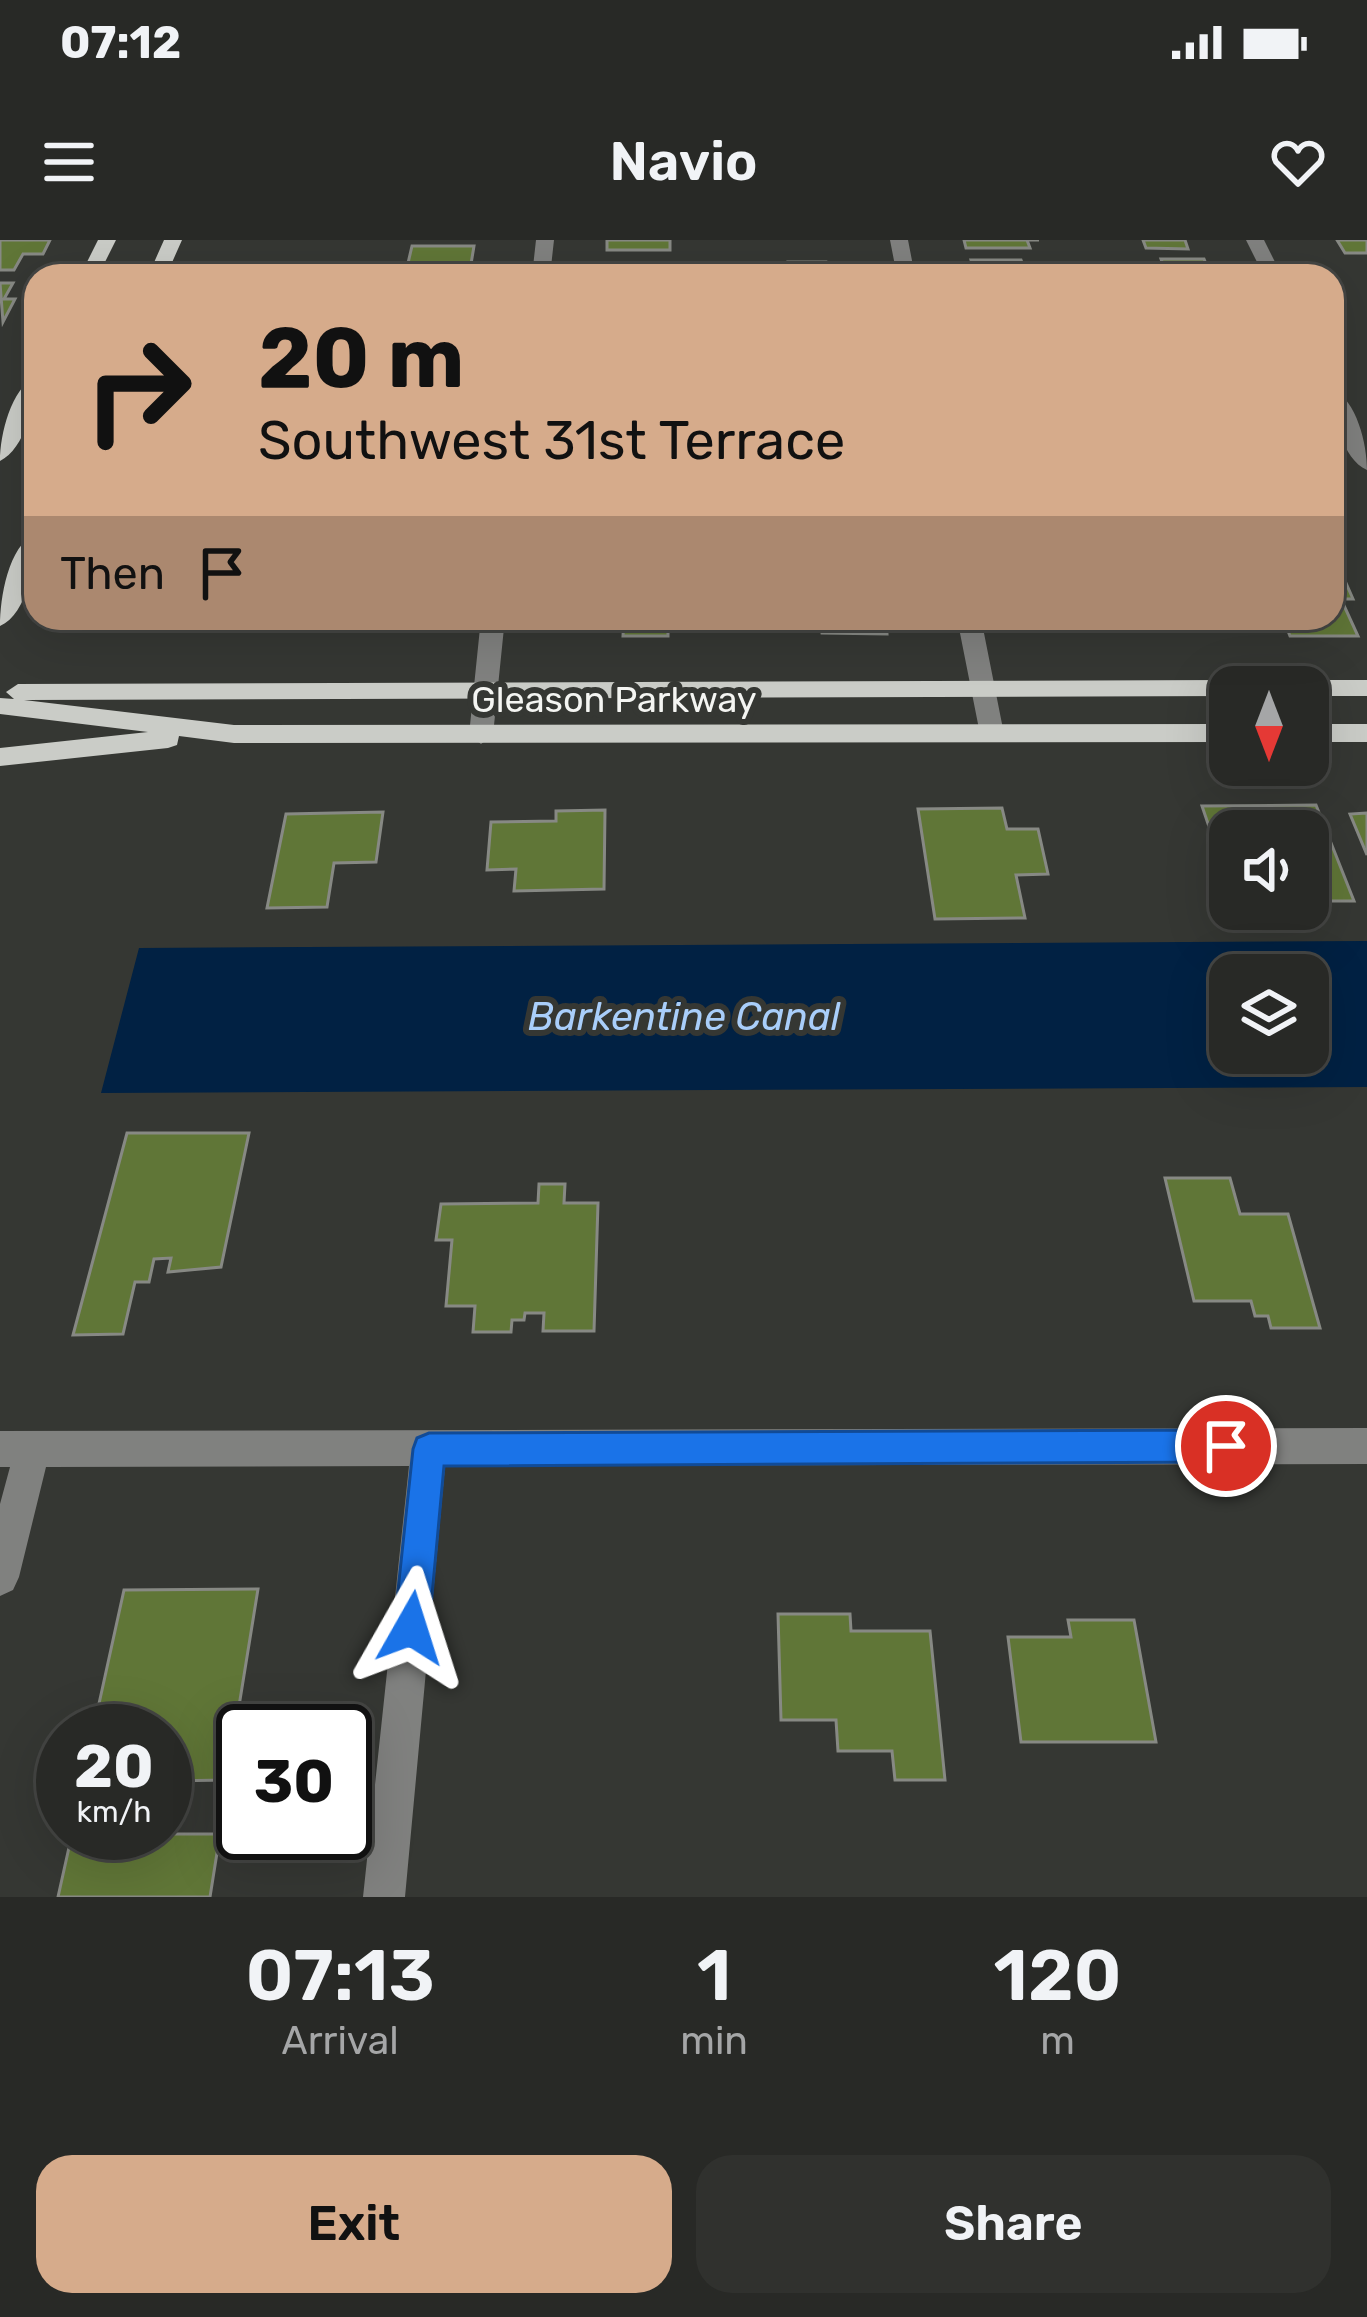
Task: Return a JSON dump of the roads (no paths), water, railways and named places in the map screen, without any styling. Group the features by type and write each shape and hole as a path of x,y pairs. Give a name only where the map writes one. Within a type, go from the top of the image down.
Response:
{"main road":[{"path":"0,455 24,406"},
{"path":"0,618 24,566"},
{"name":"Gleason Parkway","path":"0,692 1209,688"},
{"path":"1329,688 1367,688"},
{"name":"Gleason Parkway","path":"0,706 234,734 1209,733"},
{"path":"1329,733 1367,733"},
{"path":"0,757 234,734"}],"street":[{"path":"1344,418 1367,464"},
{"path":"481,736 492,630"},
{"path":"971,630 992,734"},
{"path":"0,1577 16,1449 1367,1445"},
{"path":"384,1897 429,1449"}],"water":[{"name":"Barkentine Canal","path":"1367,941 1367,1087 101,1093 139,948"}]}
